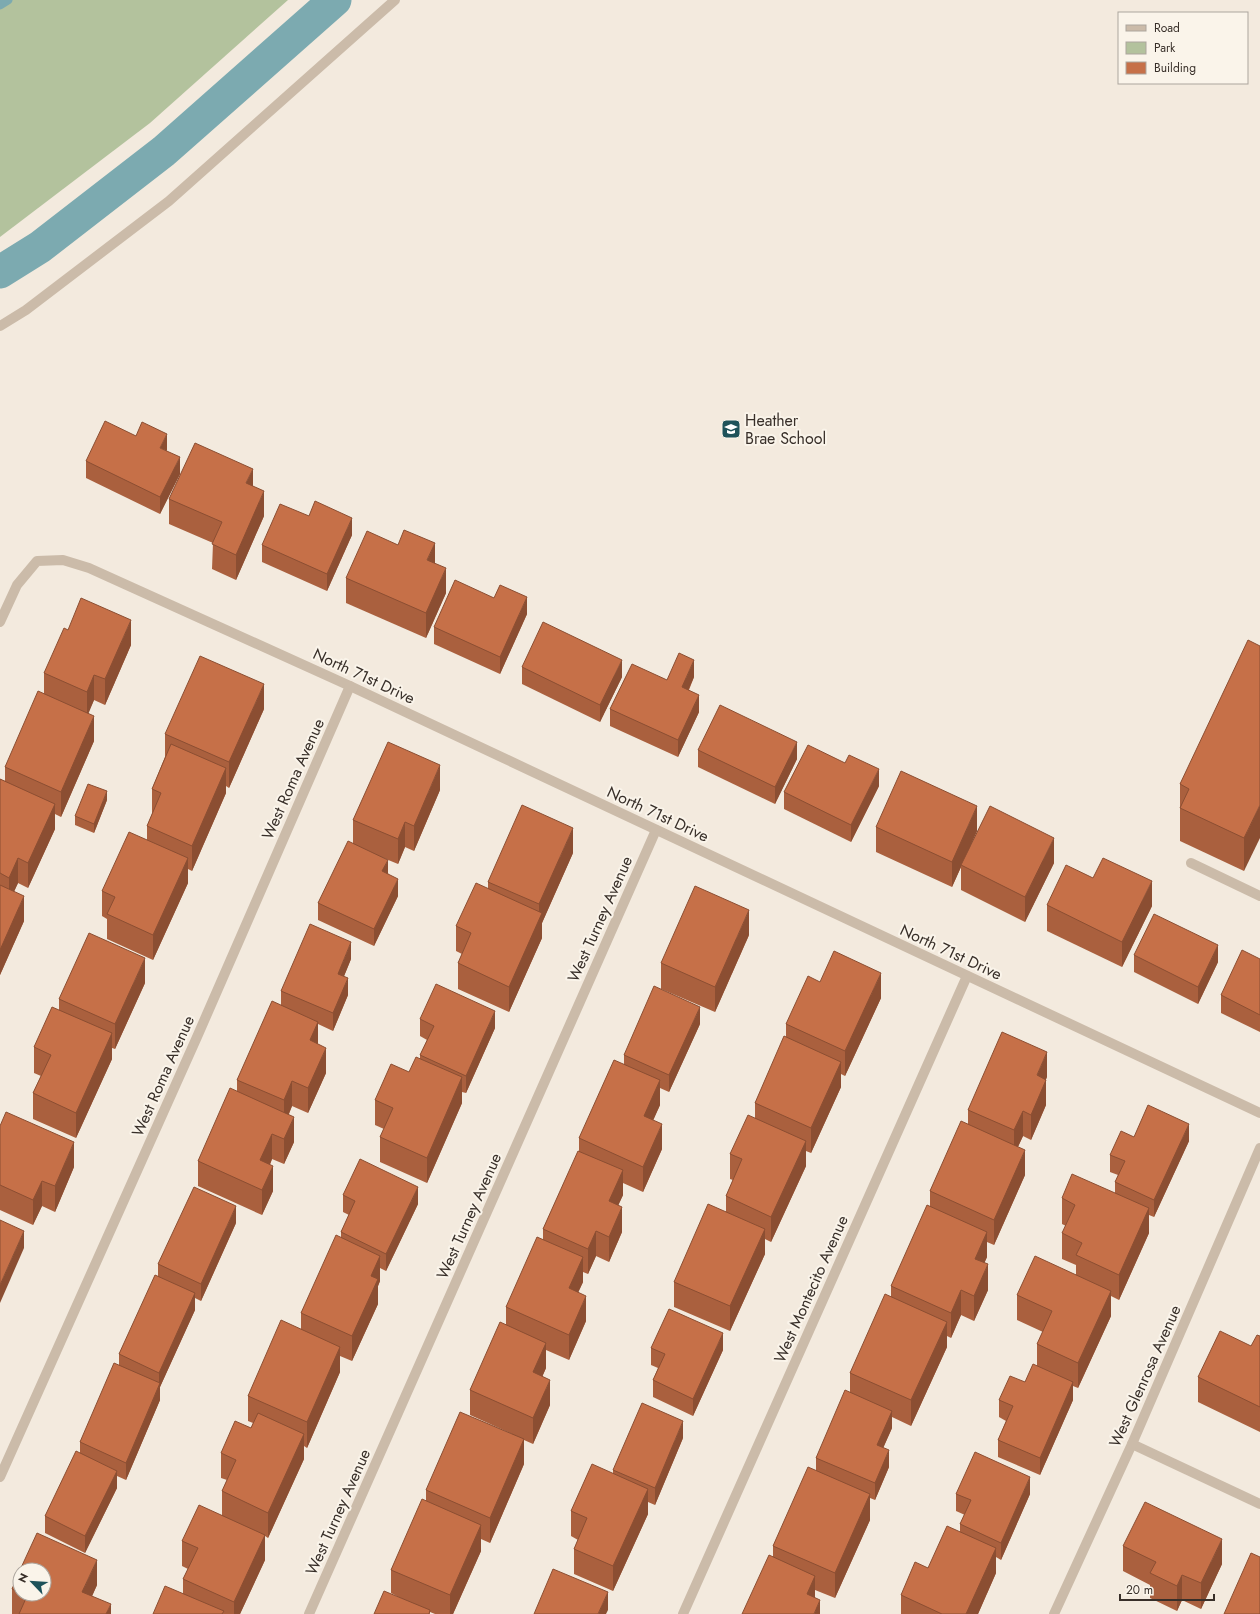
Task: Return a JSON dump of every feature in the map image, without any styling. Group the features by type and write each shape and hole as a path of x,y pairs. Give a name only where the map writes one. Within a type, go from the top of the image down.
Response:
{"street":[{"path":"0,326 26,310 169,201 395,0"},
{"name":"North 71st Drive","path":"0,622 17,585 37,561 64,560 89,568 350,686 1260,1114"},
{"name":"West Roma Avenue","path":"0,1477 190,1052 350,686"},
{"name":"West Turney Avenue","path":"309,1614 656,830"},
{"path":"1191,863 1260,896"},
{"name":"West Montecito Avenue","path":"683,1614 967,976"},
{"name":"West Glenrosa Avenue","path":"1054,1614 1132,1444 1260,1148"},
{"path":"1132,1444 1260,1504"}],"green space":[{"path":"0,0 288,0 150,123 0,237"}],"building":[{"path":"105,421 136,436 142,422 167,434 160,448 180,457 160,497 86,461"},
{"path":"195,443 253,469 246,483 264,491 236,555 212,544 222,522 169,499"},
{"path":"315,501 352,518 327,574 262,545 280,504 309,516"},
{"path":"404,530 435,543 427,560 446,568 426,613 346,578 367,531 398,545"},
{"path":"455,580 494,598 500,585 527,597 500,657 434,627"},
{"path":"81,598 131,620 105,679 94,675 87,692 44,673 64,628 68,630"},
{"path":"543,622 622,660 600,705 522,667"},
{"path":"1248,640 1260,646 1260,805 1244,838 1180,808 1189,789 1180,784"},
{"path":"679,653 694,660 682,687 699,695 678,740 610,709 632,664 667,680"},
{"path":"200,656 264,684 229,762 165,734"},
{"path":"38,691 94,716 61,792 5,767"},
{"path":"720,705 797,742 775,787 698,750"},
{"path":"388,742 440,765 414,826 405,822 398,839 353,820"},
{"path":"171,744 226,768 192,846 147,826 161,793 152,789"},
{"path":"808,745 845,763 849,755 879,769 851,825 784,792"},
{"path":"901,771 977,806 952,862 876,827"},
{"path":"0,779 55,804 28,863 18,858 9,878 0,873"},
{"path":"88,784 107,791 94,824 75,816"},
{"path":"522,805 573,828 539,904 488,882"},
{"path":"990,806 1054,838 1025,897 961,865"},
{"path":"129,832 188,858 153,935 107,914 115,897 102,891"},
{"path":"348,841 388,860 382,871 398,879 374,929 318,903"},
{"path":"1103,858 1152,881 1122,942 1047,905 1066,865 1093,878"},
{"path":"476,883 542,913 509,987 458,963 471,933 456,926"},
{"path":"0,885 24,896 0,950"},
{"path":"695,886 749,910 715,987 661,963"},
{"path":"1154,914 1218,945 1198,987 1134,955"},
{"path":"310,924 351,942 338,974 348,978 333,1013 281,991"},
{"path":"89,933 145,958 115,1024 59,999"},
{"path":"1242,950 1260,959 1260,1015 1221,995"},
{"path":"834,951 881,973 845,1051 786,1024 808,976 820,982"},
{"path":"436,984 495,1011 466,1076 420,1055 434,1026 420,1019"},
{"path":"654,986 700,1007 669,1075 624,1055"},
{"path":"272,1001 318,1022 310,1040 326,1048 308,1088 292,1081 284,1100 237,1080"},
{"path":"52,1007 112,1033 76,1113 33,1093 51,1055 34,1047"},
{"path":"1002,1032 1047,1052 1037,1075 1046,1080 1031,1115 1023,1111 1014,1130 968,1110"},
{"path":"784,1036 841,1062 811,1128 755,1103"},
{"path":"416,1057 462,1077 427,1158 380,1137 393,1108 375,1100 391,1064 409,1072"},
{"path":"614,1060 660,1080 644,1116 662,1124 643,1167 579,1138"},
{"path":"230,1088 294,1117 284,1139 272,1134 260,1160 273,1166 262,1190 198,1161"},
{"path":"1148,1105 1189,1124 1154,1200 1115,1182 1125,1161 1110,1155 1121,1131 1134,1137"},
{"path":"6,1112 74,1142 55,1186 42,1181 33,1200 0,1185 0,1126"},
{"path":"748,1115 806,1141 771,1217 726,1196 742,1159 730,1154"},
{"path":"961,1121 1025,1150 994,1220 930,1191"},
{"path":"578,1151 623,1170 609,1201 622,1207 609,1237 596,1231 588,1249 543,1229"},
{"path":"360,1159 418,1187 386,1254 341,1232 355,1201 343,1195"},
{"path":"1072,1174 1149,1208 1119,1275 1076,1255 1082,1243 1062,1233 1075,1205 1062,1198"},
{"path":"194,1187 236,1206 201,1284 158,1264"},
{"path":"708,1204 765,1229 730,1306 674,1282"},
{"path":"927,1205 987,1232 975,1259 988,1264 974,1296 961,1290 951,1313 891,1286"},
{"path":"0,1220 24,1231 0,1285"},
{"path":"336,1235 380,1256 371,1276 378,1279 352,1336 301,1313"},
{"path":"537,1237 583,1257 569,1288 586,1296 569,1335 506,1307"},
{"path":"1035,1256 1111,1291 1078,1363 1037,1344 1052,1311 1017,1295"},
{"path":"155,1275 195,1293 159,1373 119,1354"},
{"path":"885,1294 947,1322 911,1400 850,1373"},
{"path":"669,1309 723,1333 693,1399 653,1380 665,1354 651,1348"},
{"path":"281,1320 340,1347 307,1422 248,1396"},
{"path":"500,1322 546,1343 533,1372 550,1380 533,1418 470,1390"},
{"path":"1220,1331 1251,1346 1257,1335 1260,1336 1260,1407 1198,1377"},
{"path":"114,1363 160,1383 126,1463 80,1442"},
{"path":"1033,1364 1073,1382 1040,1458 998,1440 1013,1406 999,1400 1010,1376 1025,1382"},
{"path":"845,1390 892,1411 877,1445 889,1450 875,1483 816,1458"},
{"path":"642,1403 683,1421 655,1488 613,1470"},
{"path":"460,1412 524,1439 490,1518 426,1490"},
{"path":"258,1413 304,1434 268,1513 222,1491 236,1460 221,1453 235,1421 251,1428"},
{"path":"76,1451 117,1471 85,1536 45,1516"},
{"path":"975,1452 1030,1477 1001,1543 960,1524 971,1500 956,1494"},
{"path":"592,1464 648,1489 613,1566 574,1549 587,1518 571,1511"},
{"path":"808,1467 870,1494 835,1573 773,1546"},
{"path":"422,1499 481,1525 450,1595 391,1570"},
{"path":"1145,1502 1222,1539 1201,1583 1182,1575 1177,1586 1150,1573 1156,1562 1123,1546"},
{"path":"199,1505 265,1535 234,1602 183,1579 198,1548 182,1541"},
{"path":"947,1526 996,1548 966,1614 942,1614 901,1595 915,1562 928,1568"},
{"path":"37,1533 97,1560 82,1592 111,1604 106,1614 19,1614 24,1602 52,1602 52,1562 24,1562"},
{"path":"1251,1553 1260,1557 1260,1614 1224,1614"},
{"path":"769,1555 815,1576 807,1594 820,1600 814,1614 742,1614"},
{"path":"553,1569 608,1592 598,1614 534,1614"},
{"path":"165,1586 224,1611 222,1614 153,1614"},
{"path":"384,1591 430,1610 429,1614 374,1614"}],"waterway":[{"path":"0,5 8,0"},
{"path":"0,272 40,247 164,151 335,0"}],"place":[{"name":"Heather Brae School","path":"731,429"}]}
